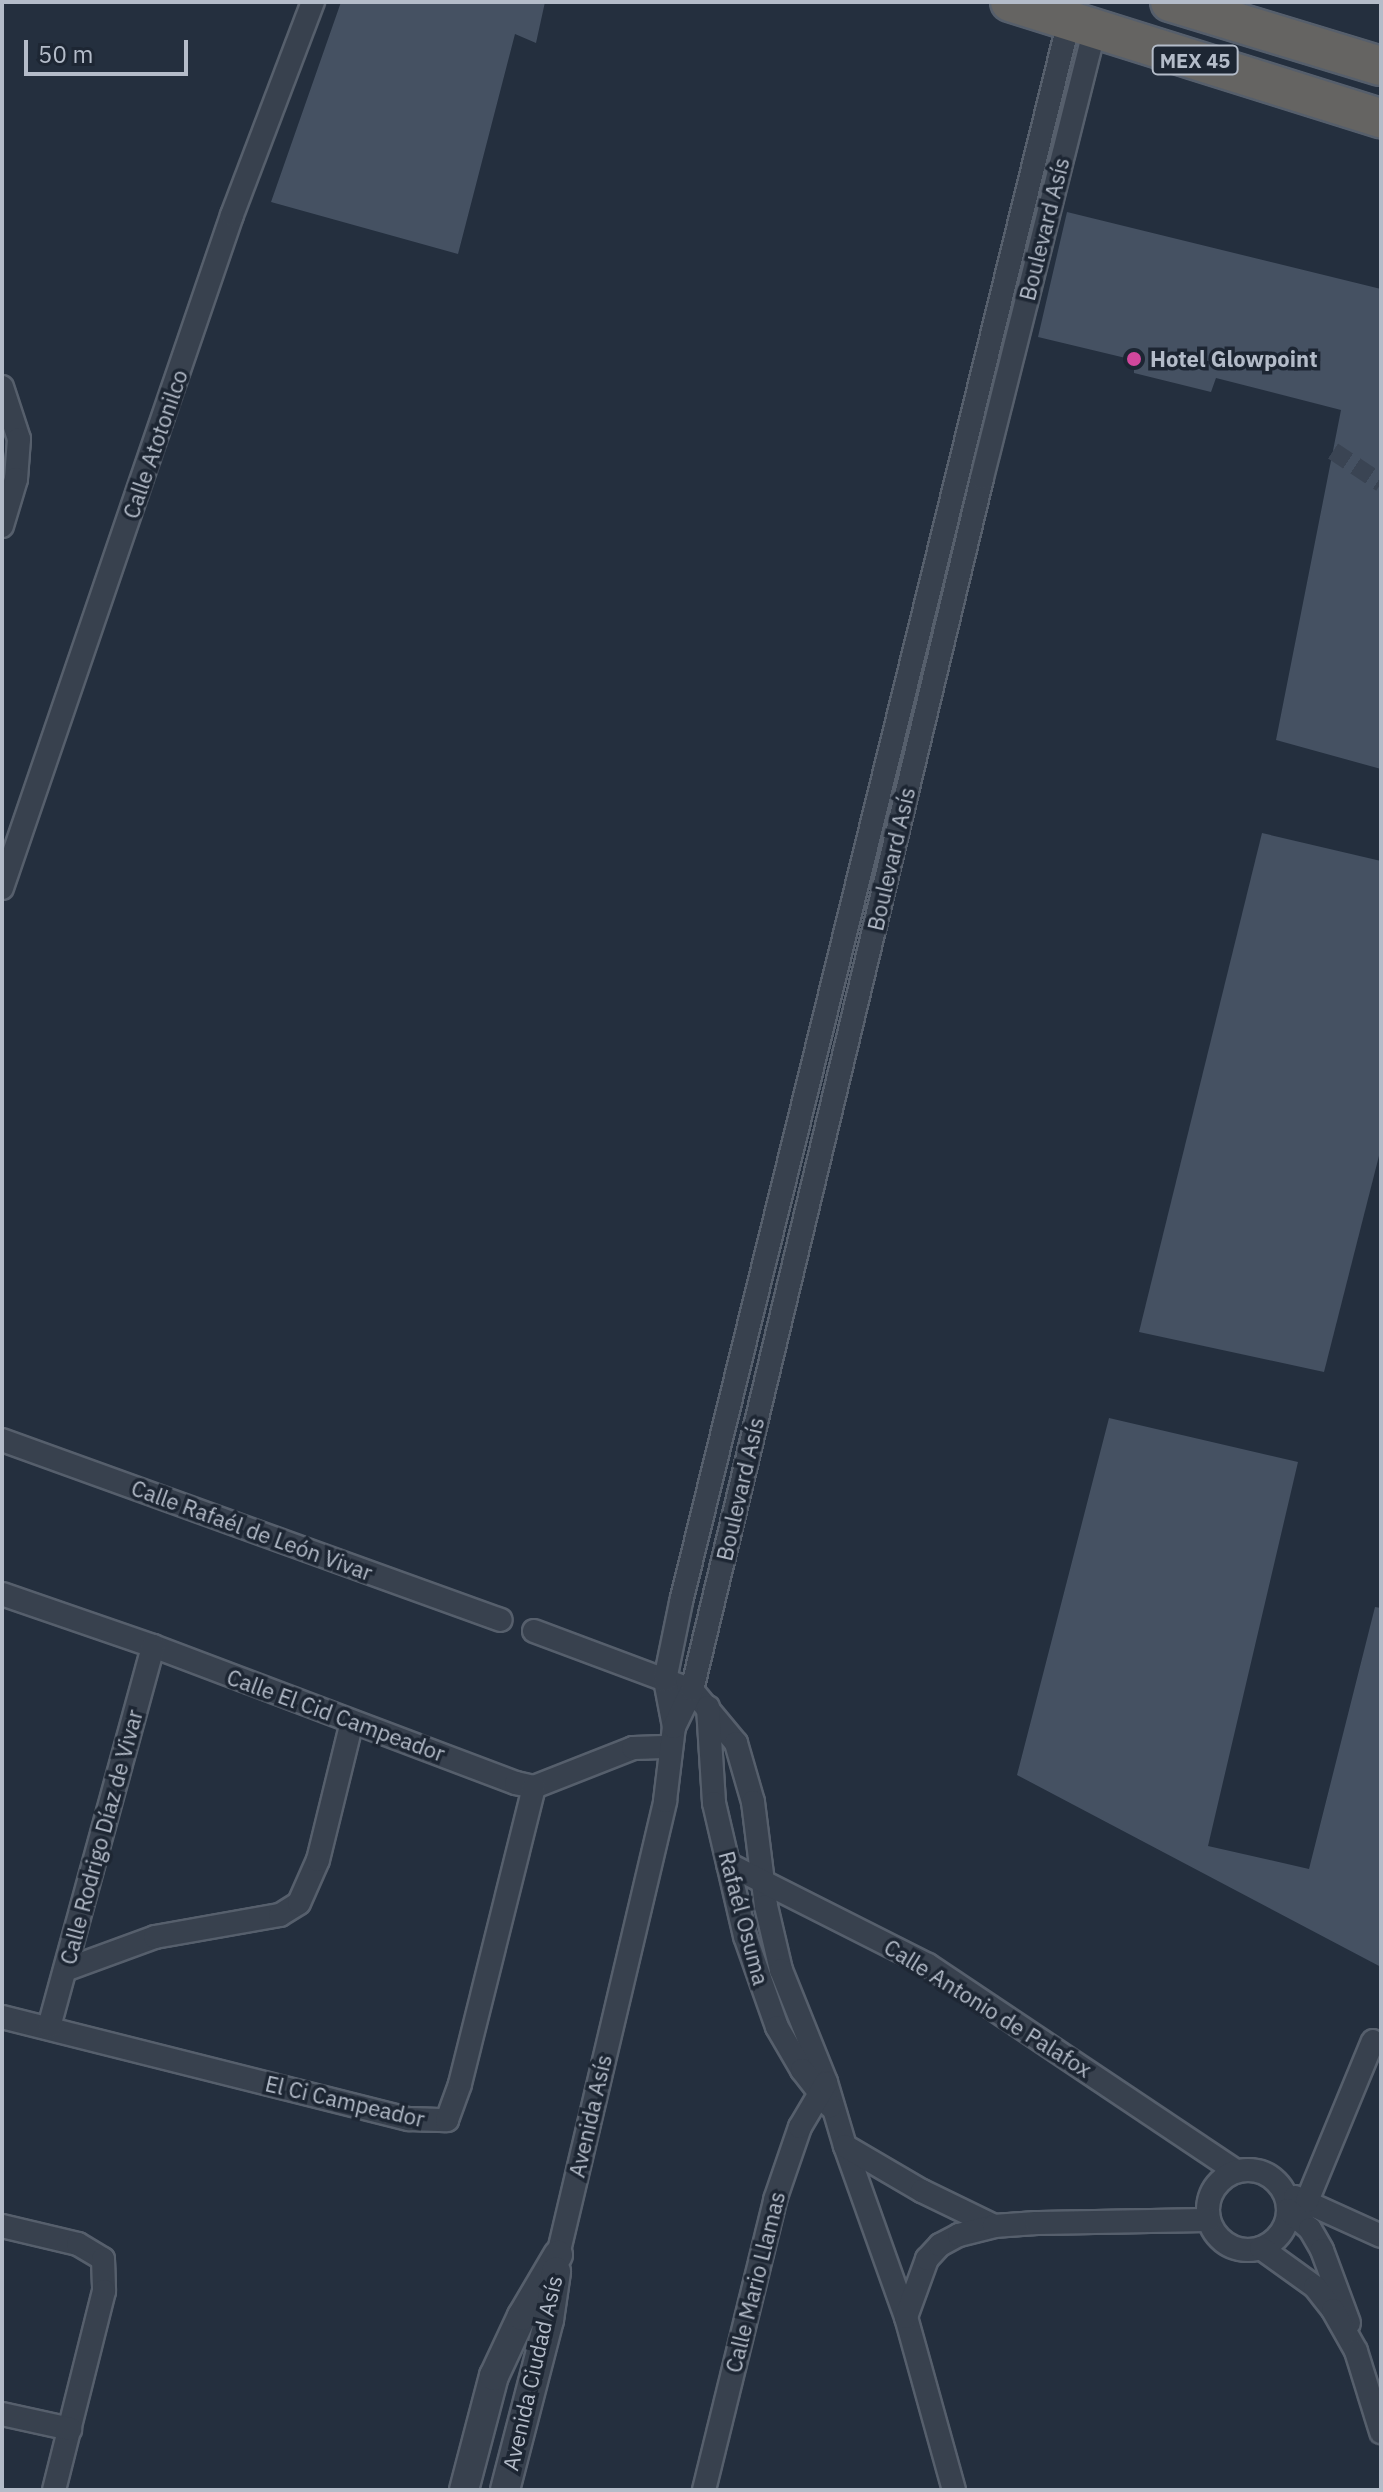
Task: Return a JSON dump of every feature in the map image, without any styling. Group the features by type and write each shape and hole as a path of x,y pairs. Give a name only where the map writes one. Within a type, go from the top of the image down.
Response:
{"highway":[{"name":"MEX 45","path":"1010,2 1381,118"},
{"name":"MEX 45","path":"1170,2 1381,66"}],"street":[{"name":"Calle Atotonilco","path":"2,888 232,215 313,2"},
{"name":"Boulevard Asís","path":"665,1680 1039,141 1082,25"},
{"name":"Boulevard Asís","path":"692,1690 1064,149 1082,25"},
{"path":"1039,141 1064,149"},
{"path":"2,387 19,439 16,479 2,526"},
{"path":"2,431 2,479"},
{"path":"876,812 901,817"},
{"path":"759,1286 788,1292"},
{"name":"Calle Rafaél de León Vivar","path":"2,1440 501,1620"},
{"path":"716,1460 746,1466"},
{"name":"Calle El Cid Campeador","path":"2,1594 153,1646 534,1787"},
{"path":"534,1631 692,1690"},
{"name":"Calle Rodrigo Díaz de Vivar","path":"49,2027 153,1646"},
{"name":"Avenida Asís","path":"665,1680 673,1737"},
{"name":"Avenida Asís","path":"464,2490 494,2376 522,2316 558,2255 665,1801 673,1737 692,1690"},
{"name":"Rafaél Osuma","path":"692,1690 708,1707 741,1755 753,1802 766,1906 781,1970 906,2317 954,2490"},
{"name":"Rafaél Osuma","path":"708,1707 710,1772 745,1936 772,2015 789,2051 826,2095"},
{"path":"65,1970 155,1937 280,1915 299,1903 318,1860 352,1722"},
{"path":"534,1787 633,1748 673,1737"},
{"name":"El Ci Campeador","path":"2,2017 409,2119 447,2120 460,2084 534,1787"},
{"name":"Calle Antonio de Palafox","path":"728,1864 764,1879 928,1965 1236,2171"},
{"path":"1373,2041 1294,2202 1285,2226 1275,2240 1261,2248 1244,2250 1228,2245 1216,2234 1209,2220 1208,2204 1213,2190 1223,2178 1236,2171 1265,2173 1294,2202 1335,2277 1381,2432"},
{"name":"Calle Mario Llamas","path":"704,2490 768,2225 800,2127 826,2095"},
{"path":"845,2146 922,2191 994,2226"},
{"path":"1294,2202 1381,2236"},
{"path":"906,2317 927,2259 940,2245 959,2235 994,2226 1121,2219 1209,2220"},
{"path":"2,2226 78,2244 103,2259 104,2291 54,2490"},
{"path":"1261,2248 1315,2287 1356,2351"},
{"name":"Avenida Ciudad Asís","path":"505,2490 549,2320 558,2255"},
{"path":"2,2414 70,2429"}],"building":[{"path":"341,2 545,2 536,43 515,34 458,254 271,202"},
{"path":"1067,212 1381,289 1381,769 1276,740 1341,410 1216,378 1211,392 1134,373 1134,360 1038,337"},
{"path":"1262,833 1381,861 1381,1148 1324,1372 1139,1332"},
{"path":"1109,1418 1298,1462 1208,1846 1309,1869 1375,1607 1381,1608 1381,1967 1017,1775"}],"tunnel":[{"path":"1333,451 1381,483"}],"place":[{"name":"Hotel Glowpoint","path":"1134,359"}]}
